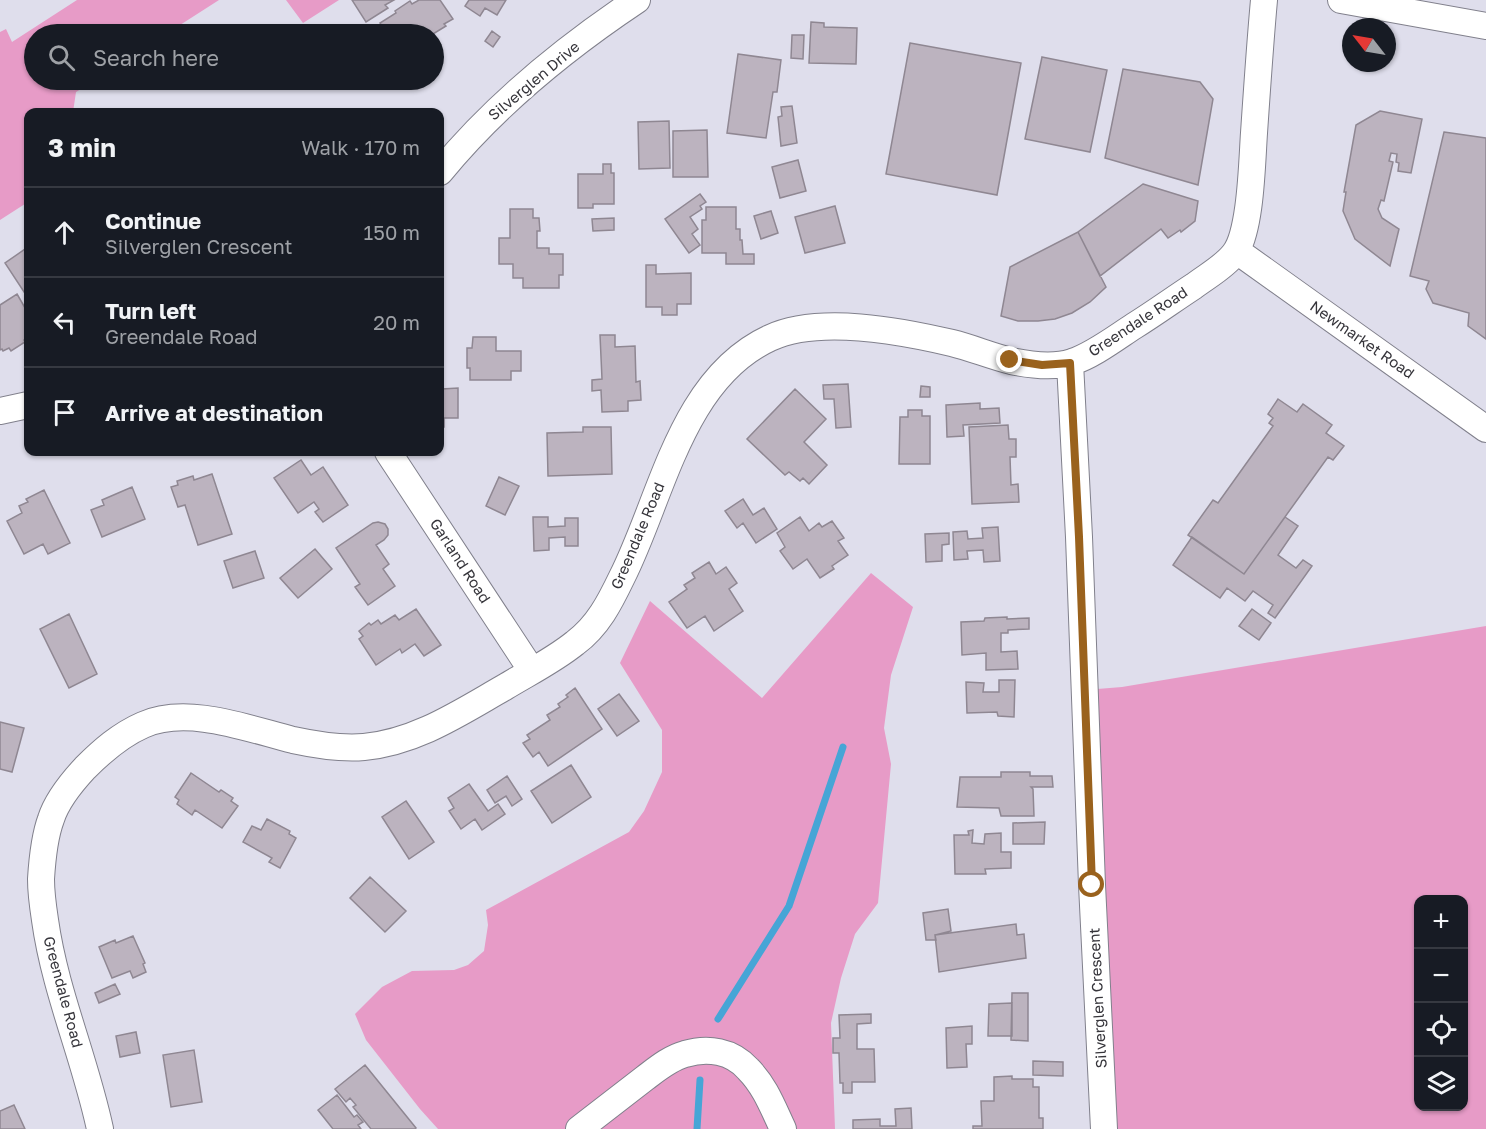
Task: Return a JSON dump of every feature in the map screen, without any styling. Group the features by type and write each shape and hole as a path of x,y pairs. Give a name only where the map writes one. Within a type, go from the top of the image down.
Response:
{"street":[{"name":"Silverglen Drive","path":"444,167 475,131 521,89 557,59 637,0"},
{"path":"1237,251 1244,232 1249,195 1264,0"},
{"path":"1346,0 1486,26"},
{"name":"Greendale Road","path":"100,1129 89,1083 63,1004 52,961 41,879 51,818 60,800 75,779 102,752 124,735 147,723 167,718 189,717 315,745 361,748 400,740 431,729 532,671 574,644 593,627 606,609 631,560 680,438 699,402 746,352 773,336 809,327 860,327 953,344 1010,360 1042,365 1070,363 1138,324 1223,265 1237,251"},
{"name":"Newmarket Road","path":"1237,251 1486,429"},
{"name":"Silverglen Crescent","path":"1070,363 1104,1129"},
{"path":"0,411 24,406"},
{"name":"Garland Road","path":"391,456 532,671"},
{"path":"579,1129 662,1065 682,1054 715,1051 732,1055 748,1068 767,1096 783,1129"}],"shaded area":[{"path":"77,0 219,0 182,24 40,24"},
{"path":"286,0 339,0 303,23"},
{"path":"6,29 12,42 24,34 24,90 79,90 76,92 74,108 24,108 24,205 0,220 0,32"},
{"path":"871,573 913,607 891,675 884,728 891,764 878,903 855,934 841,978 831,1023 835,1129 438,1129 366,1040 355,1014 382,987 412,971 454,970 468,965 484,951 488,925 486,910 629,832 644,811 662,772 662,730 620,663 650,601 762,698"},
{"path":"1486,626 1486,1129 1103,1129 1085,690 1122,687"}],"building":[{"path":"352,0 394,0 385,5 388,8 366,22"},
{"path":"419,0 440,0 453,19 444,24 380,23 410,1 412,4"},
{"path":"469,0 506,0 497,15 485,8 480,16 465,6"},
{"path":"811,22 824,23 824,27 857,28 856,64 809,63"},
{"path":"492,31 500,37 493,47 485,41"},
{"path":"792,35 804,35 803,59 791,58"},
{"path":"910,43 1021,63 997,195 886,174"},
{"path":"738,54 781,60 777,92 773,92 766,138 727,133"},
{"path":"1042,57 1107,70 1090,152 1025,139"},
{"path":"1123,69 1200,82 1213,99 1198,185 1105,158"},
{"path":"792,106 797,143 781,146 778,117 782,116 781,107"},
{"path":"1380,111 1422,119 1411,173 1398,171 1397,154 1391,153 1389,161 1393,162 1384,201 1381,200 1378,209 1382,218 1399,229 1390,266 1355,239 1343,211 1346,192 1344,192 1356,125"},
{"path":"669,121 670,168 639,169 638,122"},
{"path":"707,130 708,177 673,177 673,131"},
{"path":"1444,132 1486,138 1486,339 1468,326 1469,313 1433,303 1426,289 1429,281 1410,276"},
{"path":"798,160 806,191 780,198 772,167"},
{"path":"603,164 611,164 611,173 614,173 614,204 593,204 593,208 578,208 578,174 603,174"},
{"path":"1143,184 1198,201 1195,221 1181,232 1180,230 1168,238 1161,229 1100,276 1078,232"},
{"path":"700,194 706,202 700,206 702,209 690,217 698,229 692,234 700,245 689,253 665,219"},
{"path":"835,206 845,243 805,253 795,217"},
{"path":"706,207 736,207 736,229 740,229 743,254 754,254 754,264 726,264 726,253 702,253 702,220 706,220"},
{"path":"510,209 533,209 533,218 539,218 540,231 537,231 537,248 549,248 549,254 563,254 563,275 559,275 559,288 523,288 523,278 513,278 513,264 499,264 499,238 510,238"},
{"path":"771,211 778,233 761,239 754,216"},
{"path":"614,218 614,230 593,231 592,219"},
{"path":"1078,232 1106,287 1090,302 1072,313 1055,319 1018,321 1001,316 1010,267"},
{"path":"24,250 24,292 5,263"},
{"path":"646,265 656,265 656,274 691,273 691,304 677,304 677,315 662,315 662,307 646,307"},
{"path":"17,294 24,306 24,343 11,351 9,348 0,350 0,305"},
{"path":"600,335 615,335 615,347 635,346 636,382 640,381 641,400 628,401 628,411 602,412 601,390 592,391 592,380 602,379"},
{"path":"473,337 496,337 496,351 521,351 521,371 511,371 511,380 470,380 470,368 467,368 467,348 472,348"},
{"path":"848,384 851,427 836,428 834,399 824,399 823,385"},
{"path":"921,386 930,387 930,397 920,397"},
{"path":"458,388 458,418 444,418 444,389"},
{"path":"795,389 826,419 804,442 827,465 809,484 803,478 800,481 789,472 785,475 747,439"},
{"path":"1278,399 1297,412 1303,404 1332,425 1326,433 1344,446 1333,460 1328,457 1244,574 1188,535 1213,500 1218,503 1273,426 1269,423 1273,418 1268,414"},
{"path":"980,403 980,409 999,408 1000,423 963,425 964,436 947,437 946,405"},
{"path":"908,410 922,410 922,416 930,416 930,464 899,464 900,417 908,417"},
{"path":"1008,425 1009,439 1016,439 1016,457 1010,457 1011,485 1018,484 1019,502 972,504 969,427"},
{"path":"583,427 611,427 612,474 548,476 547,433 583,432"},
{"path":"301,460 311,475 323,467 348,505 323,522 315,512 319,509 314,502 298,513 274,478"},
{"path":"212,474 232,534 198,545 185,505 178,507 171,487 178,485 177,481 193,476 194,480"},
{"path":"499,477 519,486 505,515 486,506"},
{"path":"132,487 145,519 102,537 91,510 104,505 102,500"},
{"path":"44,490 70,543 48,554 43,544 24,554 7,521 22,513 19,506 28,502 26,499"},
{"path":"743,499 753,515 764,508 777,529 756,543 743,523 737,528 725,511"},
{"path":"533,517 548,517 548,527 565,526 565,518 578,518 578,546 565,546 565,537 549,538 549,550 534,551"},
{"path":"800,517 809,531 819,523 822,527 832,521 844,538 838,541 848,555 832,566 834,569 820,578 807,559 793,569 780,551 785,547 777,533"},
{"path":"1285,517 1298,526 1278,555 1296,568 1303,560 1312,566 1275,618 1268,613 1273,605 1253,591 1245,601 1227,588 1220,598 1173,565 1192,537 1244,574"},
{"path":"378,522 385,524 388,529 388,535 376,545 389,564 383,569 395,586 368,605 355,587 360,584 336,548"},
{"path":"998,527 1000,561 984,562 983,550 967,551 968,559 954,560 953,532 967,531 968,539 983,538 982,528"},
{"path":"949,533 949,544 942,545 942,561 926,562 925,534"},
{"path":"315,549 332,569 298,598 280,578"},
{"path":"255,551 264,578 233,588 224,561"},
{"path":"709,562 716,574 726,567 737,583 729,589 743,611 714,631 705,616 687,628 669,602 687,589 684,585 695,578 692,573"},
{"path":"416,609 441,645 424,656 415,644 402,653 400,649 376,665 359,639 363,636 359,631 369,623 371,625 378,620 381,624 395,615 399,620"},
{"path":"1252,609 1271,623 1259,640 1239,626"},
{"path":"69,614 97,674 69,688 40,629"},
{"path":"1007,617 1007,619 1029,618 1029,629 1008,630 1008,633 1001,633 1001,652 1017,651 1018,669 986,670 986,653 962,655 961,622"},
{"path":"999,680 1015,680 1014,717 998,716 997,712 967,713 966,682 984,683 983,692 999,692"},
{"path":"575,688 602,729 548,766 539,752 533,757 523,743 530,739 527,735 550,720 547,715 560,707 558,704"},
{"path":"619,694 639,721 617,736 598,709"},
{"path":"0,722 24,728 12,772 0,769"},
{"path":"571,765 591,797 552,823 531,791"},
{"path":"1001,772 1030,772 1030,776 1052,776 1053,787 1031,787 1034,816 1001,816 999,808 957,807 960,777 1001,777"},
{"path":"191,773 219,792 221,790 233,798 231,801 238,806 222,828 195,810 192,815 177,804 179,800 175,797"},
{"path":"507,776 522,799 512,806 506,796 495,803 487,790"},
{"path":"469,784 488,811 498,804 505,814 482,830 475,819 461,829 449,811 454,808 448,798"},
{"path":"406,801 434,842 409,859 382,817"},
{"path":"267,819 290,831 289,834 296,838 280,868 269,862 272,858 243,842 252,826 261,830"},
{"path":"1045,822 1044,844 1013,844 1013,823"},
{"path":"973,830 972,843 984,844 985,834 1001,833 1001,852 1011,852 1011,868 985,869 986,874 955,874 954,835 969,835 968,831"},
{"path":"370,877 406,911 385,932 350,898"},
{"path":"948,909 951,931 935,935 936,940 926,940 923,913"},
{"path":"1016,924 1017,935 1024,934 1026,958 939,972 935,935"},
{"path":"133,936 145,963 143,964 146,972 133,978 130,971 112,978 99,947"},
{"path":"115,984 120,994 99,1003 95,993"},
{"path":"1012,993 1028,993 1028,1041 1011,1040"},
{"path":"1012,1003 1012,1036 988,1036 989,1004"},
{"path":"871,1014 871,1023 857,1024 857,1049 874,1049 875,1082 852,1082 852,1093 843,1093 843,1083 840,1083 839,1053 833,1053 833,1038 840,1038 839,1015"},
{"path":"972,1026 972,1044 966,1044 967,1067 947,1068 946,1028"},
{"path":"136,1032 140,1053 120,1057 116,1036"},
{"path":"194,1050 202,1102 171,1107 163,1055"},
{"path":"1033,1061 1063,1062 1063,1076 1033,1075"},
{"path":"365,1065 415,1129 371,1129 353,1107 356,1105 350,1098 346,1102 335,1089"},
{"path":"1012,1076 1012,1079 1033,1079 1033,1087 1039,1087 1039,1118 1043,1118 1043,1129 973,1129 973,1126 982,1126 981,1101 994,1101 994,1077"},
{"path":"337,1095 354,1117 357,1115 363,1122 358,1125 361,1129 333,1129 318,1110"},
{"path":"14,1105 25,1129 0,1129 0,1111"},
{"path":"911,1108 912,1129 853,1129 853,1120 880,1119 880,1126 896,1126 895,1109"}],"waterway":[{"path":"718,1019 789,906 843,747"},
{"path":"697,1129 700,1080"}],"route":[{"path":"1010,360 1042,365 1070,363 1092,885"}]}
